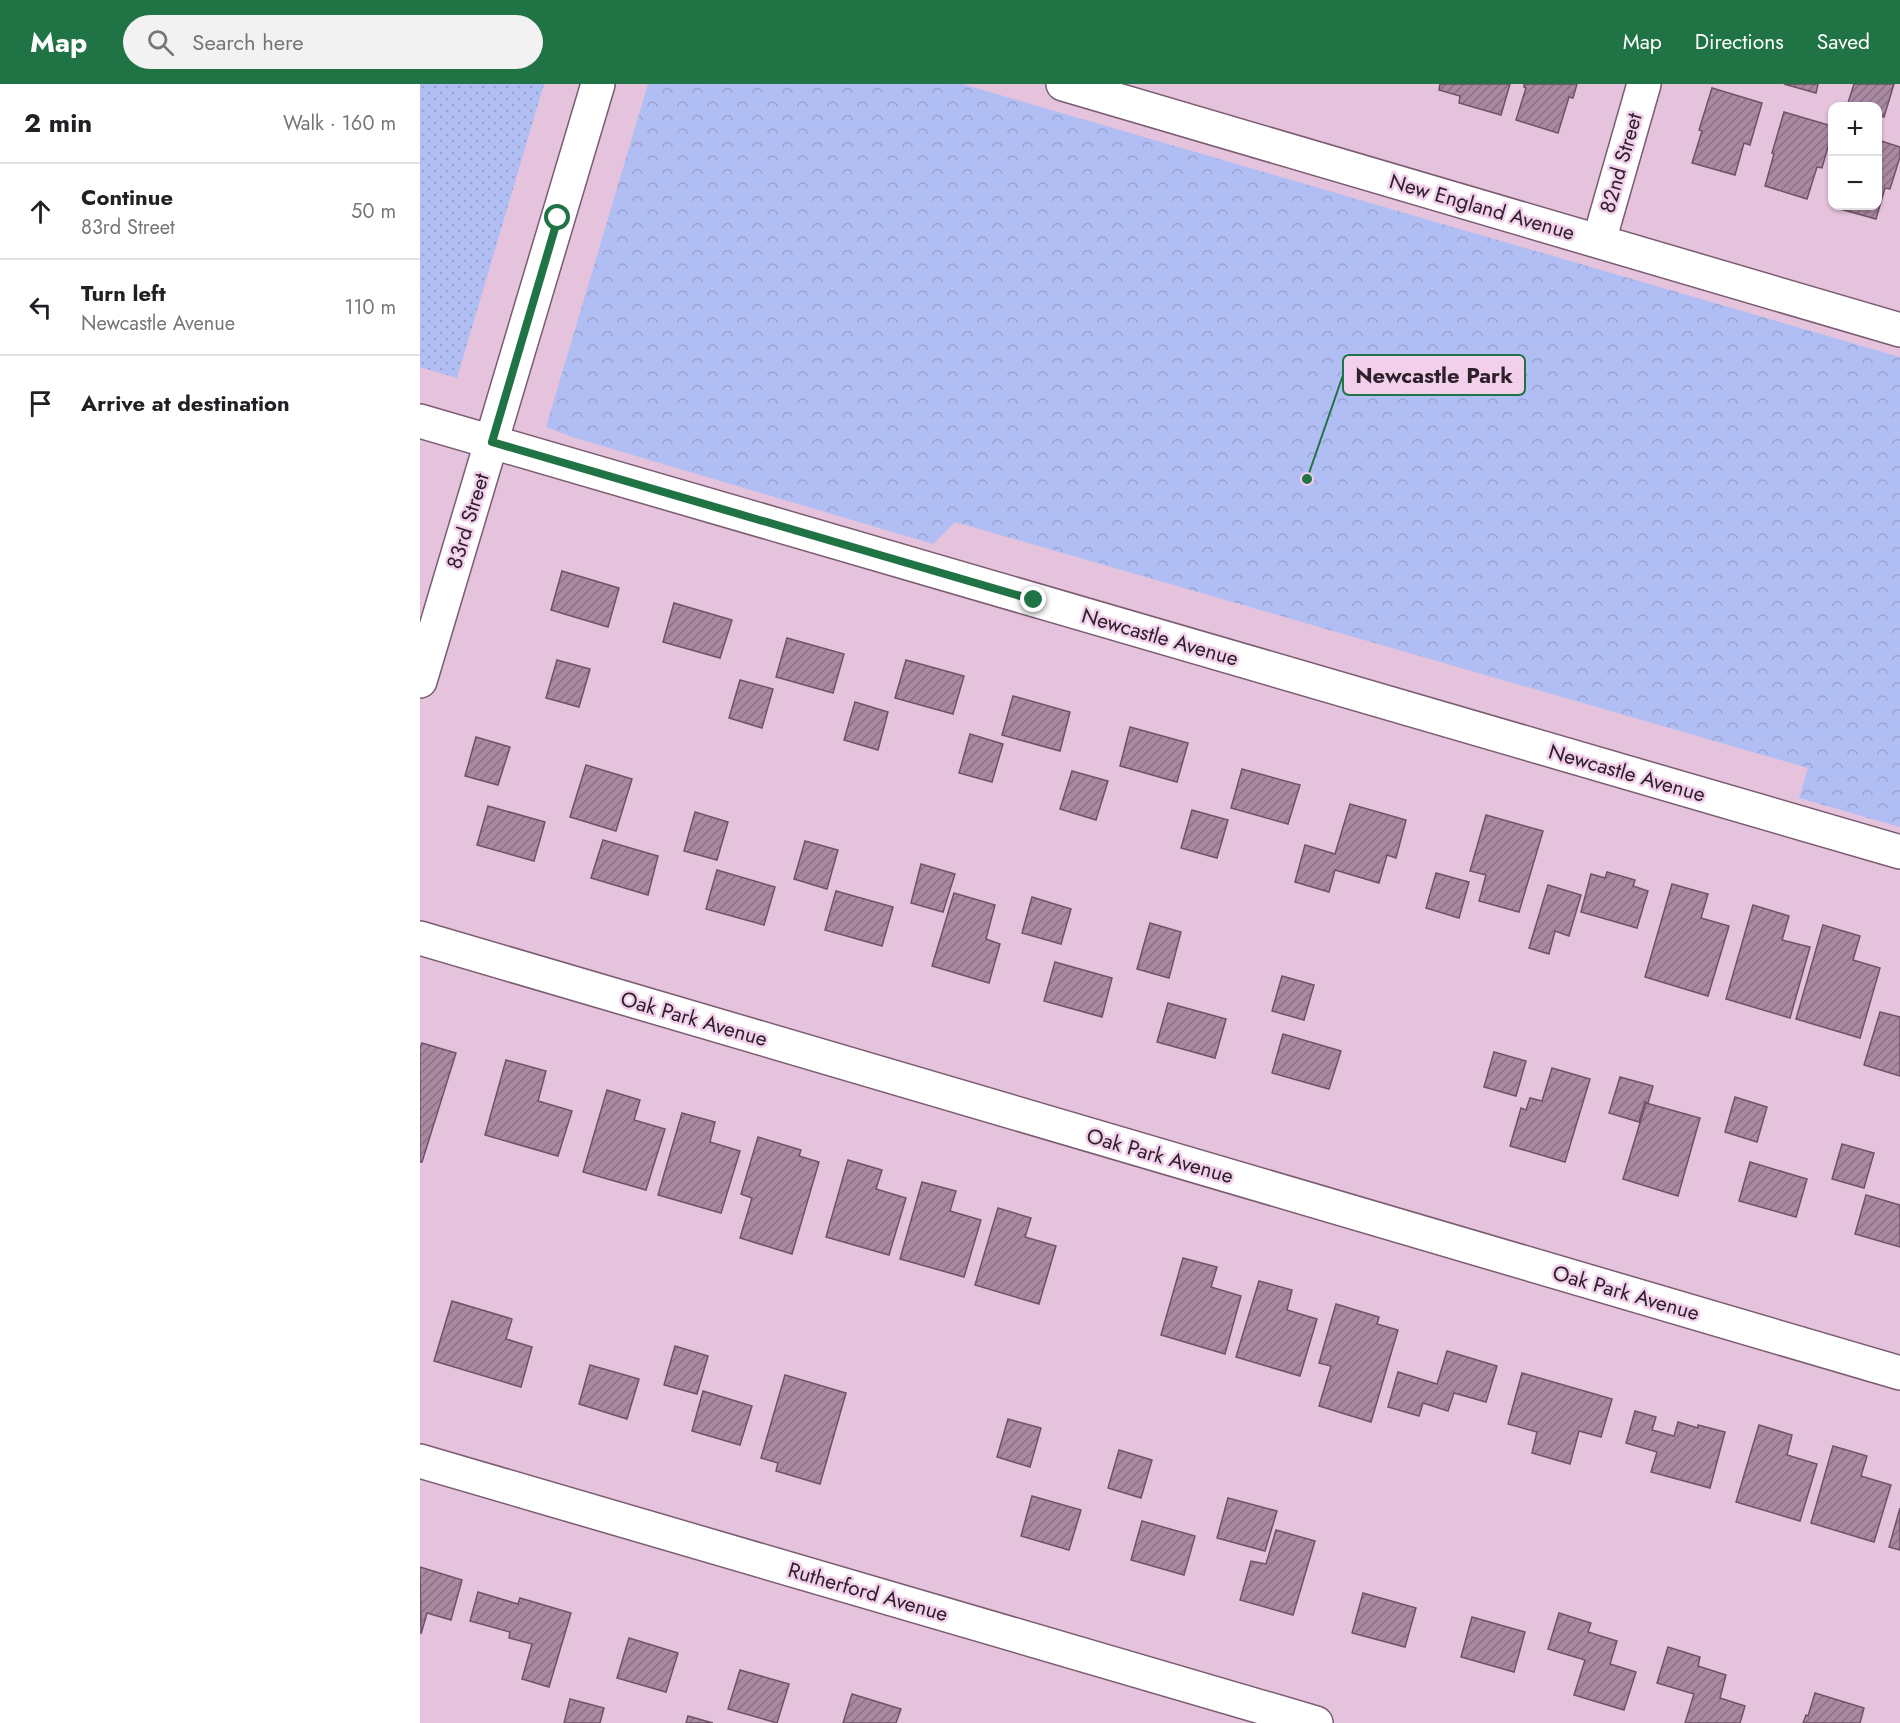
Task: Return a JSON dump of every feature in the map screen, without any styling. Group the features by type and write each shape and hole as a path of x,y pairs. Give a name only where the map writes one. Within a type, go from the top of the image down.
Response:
{"street":[{"name":"83rd Street","path":"420,681 598,84"},
{"name":"New England Avenue","path":"1063,84 1900,330"},
{"name":"82nd Street","path":"1599,241 1644,84"},
{"name":"Newcastle Avenue","path":"420,421 1900,852"},
{"name":"Oak Park Avenue","path":"420,938 1900,1373"},
{"name":"Rutherford Avenue","path":"420,1461 1316,1723"}],"green space":[{"path":"420,84 544,84 457,378 420,367"},
{"path":"648,84 962,84 1900,357 1900,827 1799,798 1808,768 955,522 933,544 572,437 546,427"}],"building":[{"path":"1440,84 1510,84 1501,115 1459,103 1460,96 1439,90"},
{"path":"1524,84 1577,84 1573,98 1569,97 1558,133 1516,120 1526,88"},
{"path":"1784,84 1818,84 1816,93"},
{"path":"1854,84 1894,84 1884,117 1882,116 1882,102 1848,102"},
{"path":"1712,88 1762,103 1750,145 1744,143 1735,175 1692,163"},
{"path":"1784,112 1828,125 1828,147 1822,168 1817,167 1807,199 1765,186 1774,154 1772,153"},
{"path":"1882,141 1900,147 1900,157 1890,189 1885,188 1882,198"},
{"path":"1844,210 1879,210 1876,219"},
{"path":"562,571 619,588 608,627 551,610"},
{"path":"674,603 732,620 720,658 663,642"},
{"path":"787,638 844,654 833,693 776,677"},
{"path":"557,660 590,669 579,707 546,698"},
{"path":"906,660 964,676 953,714 895,698"},
{"path":"740,680 773,689 762,728 729,718"},
{"path":"1013,696 1070,712 1060,751 1002,735"},
{"path":"855,702 888,712 878,750 844,740"},
{"path":"1130,727 1188,743 1177,782 1120,766"},
{"path":"970,734 1003,744 992,782 959,773"},
{"path":"476,737 510,747 498,785 465,776"},
{"path":"586,765 632,779 616,831 570,817"},
{"path":"1242,769 1300,785 1288,824 1231,808"},
{"path":"1072,771 1108,781 1096,820 1060,809"},
{"path":"1350,804 1406,820 1396,858 1387,855 1379,883 1335,870 1329,892 1295,882 1305,845 1335,854"},
{"path":"488,806 545,822 534,861 477,845"},
{"path":"1192,810 1228,820 1217,858 1181,848"},
{"path":"695,812 728,822 717,860 684,851"},
{"path":"1486,815 1543,831 1519,912 1479,901 1486,875 1470,871"},
{"path":"603,840 658,856 648,895 591,878"},
{"path":"805,841 838,850 827,889 794,879"},
{"path":"921,864 955,874 943,912 911,903"},
{"path":"717,870 775,887 764,925 706,909"},
{"path":"1607,872 1635,880 1633,886 1648,891 1637,928 1581,912 1591,874 1605,878"},
{"path":"1436,873 1469,882 1459,918 1426,908"},
{"path":"1672,884 1708,894 1701,918 1729,926 1708,996 1645,977"},
{"path":"1548,885 1581,895 1569,936 1555,931 1549,954 1529,948"},
{"path":"836,891 893,907 882,946 825,930"},
{"path":"954,893 995,905 986,939 1000,944 989,983 932,966"},
{"path":"1032,897 1071,909 1061,944 1022,933"},
{"path":"1753,905 1789,916 1782,940 1810,947 1790,1018 1726,999"},
{"path":"1150,923 1181,932 1169,978 1137,969"},
{"path":"1823,925 1860,936 1853,960 1880,968 1860,1038 1796,1019"},
{"path":"1055,962 1112,978 1102,1017 1044,1001"},
{"path":"1282,976 1314,985 1304,1020 1272,1011"},
{"path":"1168,1003 1226,1019 1215,1058 1157,1042"},
{"path":"1880,1012 1900,1017 1900,1076 1864,1065"},
{"path":"1283,1034 1341,1051 1329,1089 1272,1073"},
{"path":"422,1043 456,1053 422,1162 420,1162 420,1048"},
{"path":"1494,1052 1526,1061 1516,1096 1484,1087"},
{"path":"506,1060 546,1071 538,1101 572,1111 558,1156 485,1135"},
{"path":"1552,1068 1590,1079 1565,1162 1510,1146 1521,1108 1526,1110 1530,1098 1542,1101"},
{"path":"1620,1077 1653,1086 1639,1122 1609,1113"},
{"path":"607,1090 640,1100 634,1120 665,1129 646,1190 583,1172"},
{"path":"1735,1097 1767,1107 1757,1142 1725,1132"},
{"path":"1646,1103 1700,1118 1678,1196 1623,1179"},
{"path":"682,1113 715,1122 710,1142 740,1151 721,1213 658,1195"},
{"path":"758,1137 801,1150 799,1156 819,1162 792,1254 740,1238 752,1198 741,1194"},
{"path":"1842,1144 1874,1153 1864,1188 1832,1179"},
{"path":"848,1160 882,1170 876,1189 906,1198 889,1255 826,1237"},
{"path":"1750,1162 1807,1179 1796,1217 1739,1201"},
{"path":"922,1182 956,1191 950,1211 981,1220 964,1277 900,1259"},
{"path":"1866,1195 1900,1205 1900,1247 1855,1234"},
{"path":"998,1208 1031,1218 1025,1237 1056,1246 1039,1304 975,1285"},
{"path":"1183,1258 1217,1267 1211,1287 1241,1296 1225,1354 1161,1335"},
{"path":"1259,1281 1292,1290 1287,1310 1317,1319 1300,1376 1236,1357"},
{"path":"452,1301 512,1319 506,1339 532,1347 521,1387 434,1361"},
{"path":"1336,1304 1379,1317 1377,1324 1398,1330 1371,1422 1319,1406 1331,1366 1319,1363"},
{"path":"675,1346 708,1356 697,1394 664,1385"},
{"path":"1447,1351 1497,1366 1486,1402 1454,1393 1448,1411 1423,1403 1419,1416 1388,1407 1398,1372 1437,1384"},
{"path":"590,1365 639,1379 627,1419 579,1404"},
{"path":"1522,1373 1612,1399 1601,1437 1579,1431 1570,1464 1532,1453 1537,1432 1508,1424"},
{"path":"785,1375 846,1393 820,1484 776,1471 778,1463 761,1458"},
{"path":"703,1391 752,1406 740,1445 692,1431"},
{"path":"1635,1411 1656,1417 1652,1430 1674,1436 1678,1422 1725,1432 1710,1488 1651,1472 1657,1452 1626,1443"},
{"path":"1008,1419 1041,1428 1030,1467 997,1457"},
{"path":"1759,1425 1792,1435 1787,1455 1817,1464 1800,1521 1736,1502"},
{"path":"1833,1446 1867,1456 1861,1476 1891,1485 1874,1542 1811,1523"},
{"path":"1119,1450 1152,1460 1141,1498 1108,1488"},
{"path":"1032,1496 1081,1510 1069,1550 1021,1536"},
{"path":"1228,1498 1277,1511 1265,1551 1217,1538"},
{"path":"1900,1508 1900,1550 1889,1547"},
{"path":"1142,1521 1195,1536 1184,1575 1131,1560"},
{"path":"1276,1530 1315,1541 1293,1615 1240,1600 1251,1561 1266,1564"},
{"path":"420,1567 462,1580 451,1620 427,1613 421,1634"},
{"path":"478,1592 518,1604 520,1598 571,1613 549,1687 522,1679 532,1644 509,1638 510,1632 470,1621"},
{"path":"1363,1593 1416,1608 1405,1647 1352,1633"},
{"path":"1559,1613 1591,1623 1588,1632 1617,1641 1610,1664 1636,1672 1624,1710 1574,1695 1585,1660 1548,1649"},
{"path":"1472,1617 1525,1632 1514,1672 1461,1657"},
{"path":"629,1638 678,1653 666,1692 617,1678"},
{"path":"1668,1647 1700,1657 1698,1666 1726,1675 1720,1698 1745,1706 1740,1723 1685,1723 1694,1694 1657,1683"},
{"path":"740,1670 789,1684 777,1723 728,1709"},
{"path":"1815,1693 1864,1708 1860,1723 1803,1723 1806,1715 1808,1716"},
{"path":"852,1694 901,1709 896,1723 843,1723"},
{"path":"570,1699 604,1708 600,1723 564,1723"},
{"path":"688,1716 713,1723 686,1723"}],"place":[{"name":"Newcastle Park","path":"1307,479"}],"route":[{"path":"558,218 492,442 1034,600"}]}
